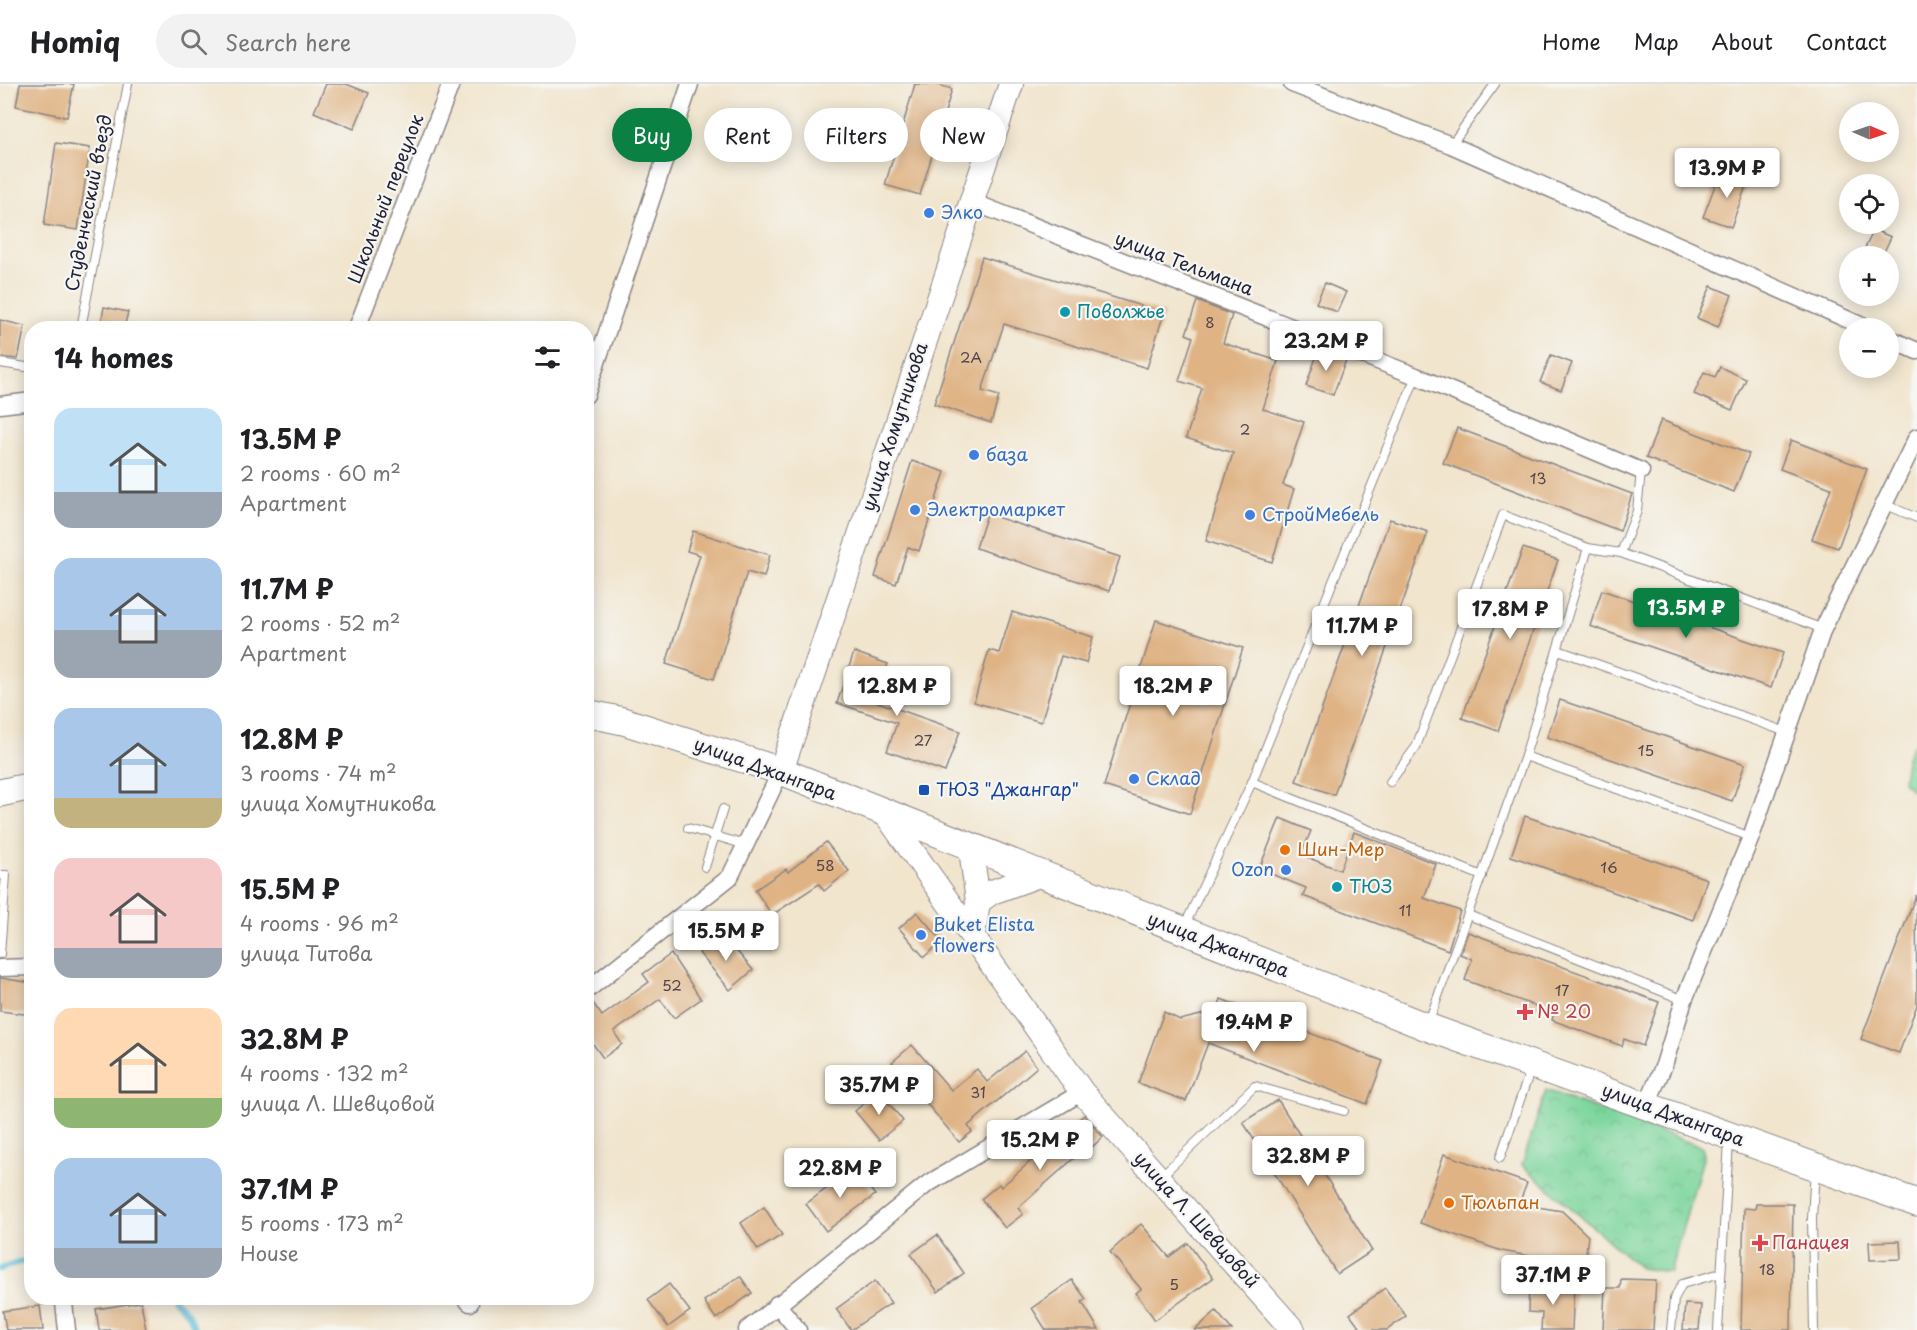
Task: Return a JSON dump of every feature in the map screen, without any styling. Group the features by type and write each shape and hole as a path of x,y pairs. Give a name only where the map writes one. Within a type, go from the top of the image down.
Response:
{"main road":[{"name":"улица Джангара","path":"594,715 622,721 781,771 971,849 1427,1027 1917,1203"},
{"path":"0,793 24,788"}],"street":[{"name":"Школьный переулок","path":"360,321 451,84"},
{"path":"594,371 690,84"},
{"name":"улица Хомутникова","path":"781,771 1011,84"},
{"path":"1292,84 1451,145 1844,318"},
{"name":"улица Тельмана","path":"970,201 1416,376 1641,471"},
{"path":"1899,343 1917,351"},
{"path":"0,405 24,402"},
{"path":"1646,1106 1664,1065 1684,1000 1751,837 1789,733 1823,629 1917,437"},
{"path":"594,985 730,877 781,771"},
{"name":"улица Л. Шевцовой","path":"886,814 973,934 1082,1092 1293,1330"},
{"path":"971,849 978,902 973,934"},
{"path":"978,902 992,892 1039,875"},
{"path":"0,968 24,968"},
{"path":"747,1330 926,1185 1082,1092"},
{"path":"777,1304 798,1330"},
{"path":"64,1305 67,1330"}],"lane":[{"name":"Студенческий въезд","path":"82,321 128,84"},
{"path":"1451,145 1495,84"},
{"path":"0,363 24,367"},
{"path":"1182,930 1252,782 1416,376"},
{"path":"1621,553 1637,511 1641,471"},
{"path":"1883,504 1917,518"},
{"path":"1390,782 1416,747 1503,515 1588,548 1621,553 1823,629"},
{"path":"1427,1027 1526,756 1588,548"},
{"path":"1558,650 1789,733"},
{"path":"1526,756 1751,837"},
{"path":"1252,782 1482,876"},
{"path":"705,867 723,809"},
{"path":"688,828 746,845"},
{"path":"0,875 6,876 0,954"},
{"path":"1468,915 1684,1000"},
{"path":"1500,1158 1532,1065"},
{"path":"1159,1179 1255,1086 1344,1112"},
{"path":"1718,1330 1729,1134"},
{"path":"1814,1330 1812,1218 1815,1167"},
{"path":"1671,1330 1674,1299 1683,1284 1721,1273"}],"green space":[{"path":"1917,743 1917,795 1903,782 1908,755"},
{"path":"1546,1090 1702,1147 1704,1155 1670,1272 1640,1268 1522,1165"}],"building":[{"path":"20,84 74,84 67,117 16,106"},
{"path":"326,84 346,84 369,93 354,129 314,112"},
{"path":"915,84 935,84 952,89 946,108 920,108 920,162 930,162 920,195 885,185 892,162 908,162 908,108"},
{"path":"56,143 90,148 78,230 44,225"},
{"path":"1734,168 1750,175 1731,227 1703,217 1716,183 1727,187"},
{"path":"1872,234 1884,234 1891,237 1887,246 1866,246"},
{"name":"Поволжье","path":"982,257 1164,313 1147,368 1004,324 982,391 999,396 991,423 934,404"},
{"path":"1325,283 1346,292 1337,312 1316,303"},
{"path":"1711,286 1732,295 1718,327 1697,318"},
{"path":"1197,301 1232,315 1223,343 1278,361 1263,409 1304,422 1283,485 1294,489 1272,562 1206,541 1233,453 1186,438 1202,388 1179,381 1193,337 1186,334"},
{"path":"104,307 128,312 126,321 101,321"},
{"path":"0,320 24,326 18,359 0,357"},
{"path":"1319,349 1346,360 1333,395 1306,386"},
{"path":"1551,355 1572,363 1561,390 1540,382"},
{"path":"1720,367 1746,379 1732,410 1694,394 1704,372 1715,377"},
{"path":"1661,420 1749,454 1734,492 1646,458"},
{"path":"1457,428 1632,494 1620,531 1443,463"},
{"path":"1791,440 1867,469 1838,548 1812,539 1831,488 1780,469"},
{"name":"Электромаркет","path":"912,461 945,472 919,551 908,547 896,584 875,577"},
{"path":"987,514 1120,557 1109,591 976,548"},
{"path":"1390,519 1428,532 1334,795 1296,781"},
{"path":"693,531 770,555 764,577 747,572 714,679 666,664 700,555 687,551"},
{"path":"1523,548 1558,560 1498,731 1462,718"},
{"path":"1602,590 1783,653 1771,688 1590,626"},
{"path":"1012,612 1093,637 1086,663 1061,656 1041,722 974,702 989,650 999,653"},
{"path":"1156,620 1243,648 1190,814 1104,786"},
{"path":"854,652 888,664 875,701 960,731 945,772 887,751 897,723 837,703"},
{"path":"1560,700 1745,764 1732,801 1547,737"},
{"path":"1525,816 1707,879 1693,920 1511,856"},
{"path":"1280,818 1311,831 1301,855 1340,870 1354,832 1436,864 1424,898 1460,911 1448,950 1303,896 1306,888 1259,869"},
{"path":"826,842 849,871 824,891 819,884 772,915 755,890 786,869 788,872"},
{"path":"1916,895 1917,1005 1899,1053 1861,1039"},
{"name":"Buket Elista flowers","path":"917,912 942,941 924,957 899,928"},
{"path":"1468,932 1659,1002 1643,1046 1624,1039 1622,1046 1552,1020 1554,1013 1465,980 1472,959 1460,954"},
{"path":"722,934 753,970 730,990 699,953"},
{"path":"671,954 701,999 674,1018 660,999 614,1032 622,1044 603,1058 594,1045 594,1004 602,1016 649,982 643,974"},
{"path":"0,978 24,982 24,1014 0,1011"},
{"path":"1221,999 1383,1061 1367,1104 1208,1043 1186,1101 1138,1083 1164,1012 1180,1020 1217,1011"},
{"path":"912,1045 951,1090 977,1069 987,1082 1025,1051 1037,1067 968,1126 972,1132 959,1142 892,1062"},
{"path":"879,1091 903,1121 879,1140 855,1111"},
{"path":"1278,1100 1372,1251 1337,1274 1243,1122"},
{"path":"1084,1115 1103,1137 1092,1147 1090,1144 1018,1208 1023,1214 1005,1228 981,1199 999,1184 1001,1187"},
{"path":"1444,1154 1527,1183 1519,1204 1562,1211 1588,1236 1584,1266 1502,1251 1420,1223"},
{"path":"854,1168 875,1195 826,1231 806,1204"},
{"path":"1756,1204 1793,1204 1791,1330 1741,1330 1744,1208 1755,1209"},
{"path":"764,1207 782,1235 758,1250 741,1223"},
{"path":"1141,1224 1169,1257 1188,1243 1213,1278 1155,1320 1136,1293 1141,1289 1110,1252"},
{"path":"937,1235 964,1273 938,1292 911,1254"},
{"path":"1900,1241 1901,1259 1870,1260 1869,1242"},
{"path":"740,1276 752,1293 716,1319 704,1301"},
{"path":"1621,1279 1656,1280 1653,1330 1603,1330 1605,1288 1620,1288"},
{"path":"1072,1280 1086,1299 1082,1302 1099,1330 1046,1330 1032,1308"},
{"path":"875,1281 891,1303 851,1330 836,1309"},
{"path":"669,1284 690,1311 668,1327 648,1300"},
{"path":"1529,1284 1574,1286 1572,1330 1541,1330 1542,1313 1528,1312"},
{"path":"1385,1288 1406,1316 1387,1330 1362,1330 1350,1314"},
{"path":"1685,1304 1701,1305 1699,1330 1683,1330"},
{"path":"142,1305 146,1330 99,1330 96,1309"},
{"path":"40,1306 43,1330 6,1330 3,1311"},
{"path":"1216,1311 1232,1330 1195,1330"}],"waterway":[{"path":"0,1269 24,1261"},
{"path":"179,1305 189,1314 195,1330"}],"place":[{"name":"Элко","path":"929,213"},
{"name":"Поволжье","path":"1065,312"},
{"name":"база","path":"974,455"},
{"name":"Электромаркет","path":"915,510"},
{"name":"СтройМебель","path":"1250,515"},
{"name":"Склад","path":"1134,779"},
{"name":"ТЮЗ \"Джангар\"","path":"924,790"},
{"name":"Шин-Мер","path":"1285,850"},
{"name":"Ozon","path":"1286,870"},
{"name":"ТЮЗ","path":"1337,887"},
{"name":"Buket Elista flowers","path":"921,935"},
{"name":"№ 20","path":"1525,1012"},
{"name":"Тюльпан","path":"1449,1203"},
{"name":"Панацея","path":"1760,1243"}]}
